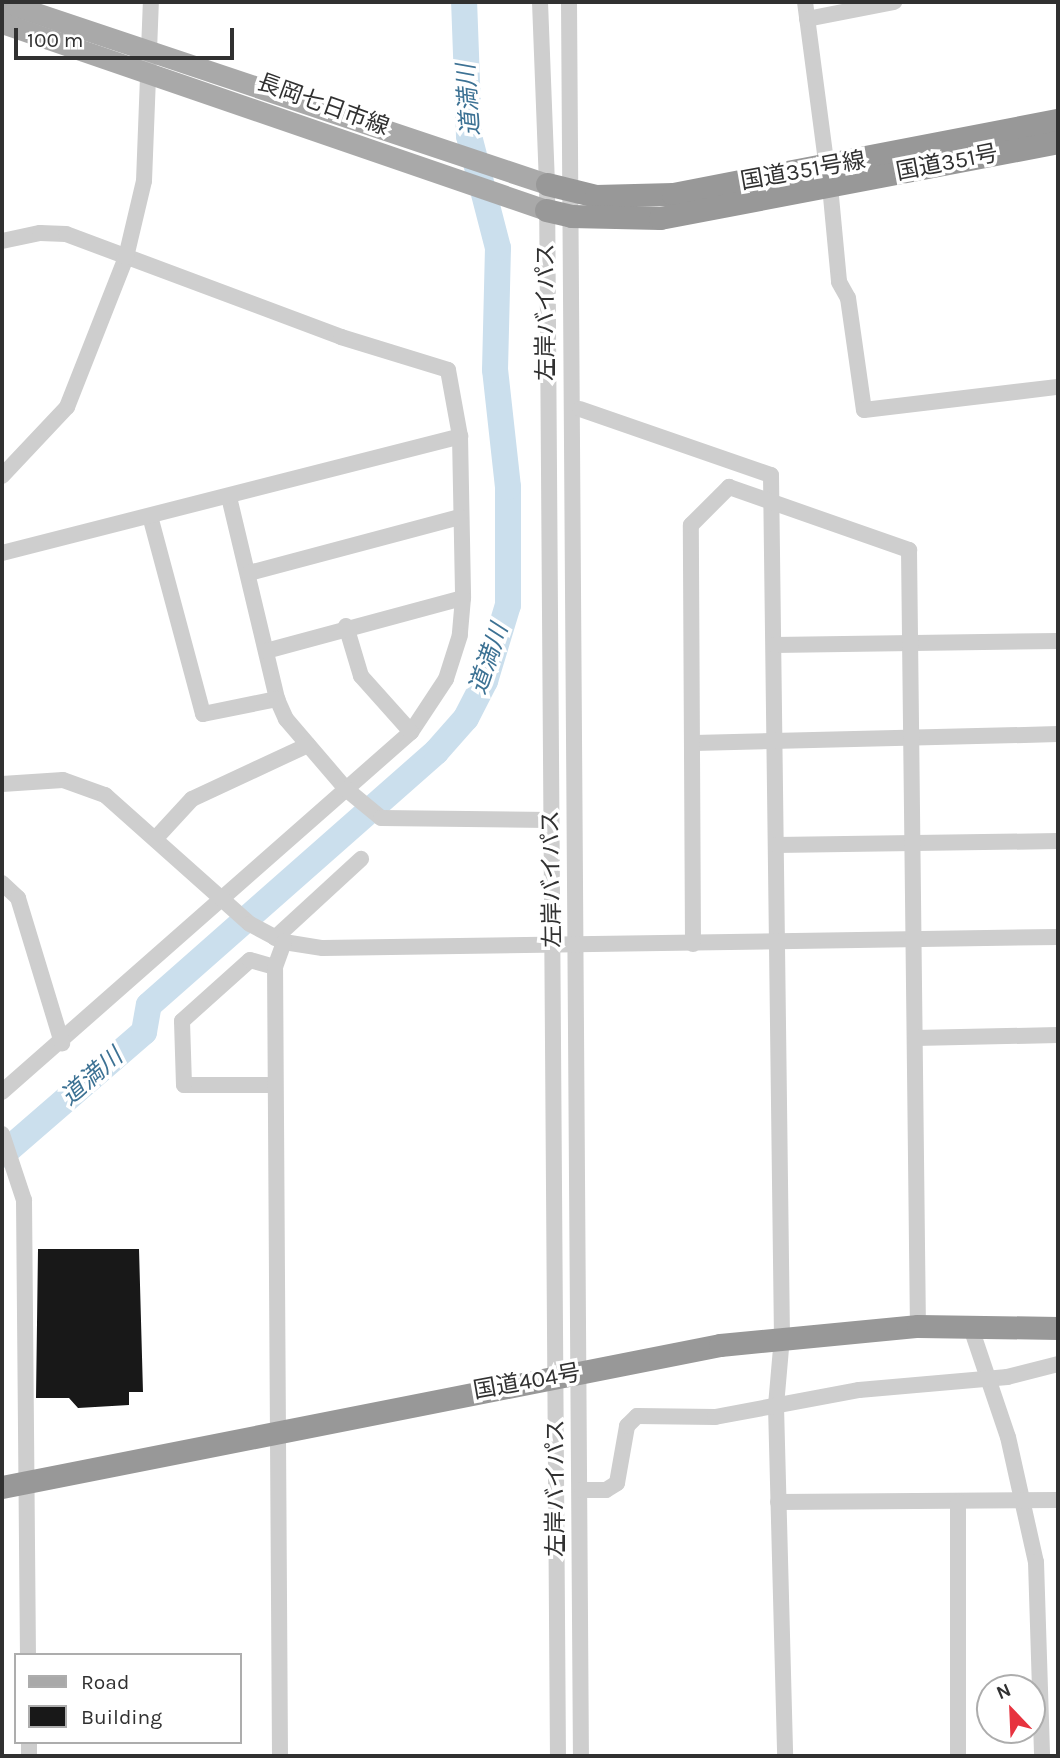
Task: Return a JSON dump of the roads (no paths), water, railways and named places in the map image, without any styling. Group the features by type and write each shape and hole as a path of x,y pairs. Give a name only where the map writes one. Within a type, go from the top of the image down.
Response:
{"highway":[{"name":"国道351号線","path":"547,184 569,190 646,196 828,177 1058,120"},
{"name":"国道351号","path":"546,210 571,216 660,218 828,177 1058,142"},
{"name":"国道404号","path":"2,1487 277,1429 782,1337 918,1326 1058,1328"}],"main road":[{"name":"長岡七日市線","path":"3,2 503,172 547,184"},
{"name":"長岡七日市線","path":"2,23 546,210"}],"street":[{"path":"2,476 67,407 126,257 144,181 150,2"},
{"name":"左岸バイパス","path":"540,2 547,184 558,1756"},
{"name":"左岸バイパス","path":"569,2 575,946 582,1490 581,1756"},
{"path":"805,2 839,282 848,298 864,410 1058,387"},
{"path":"807,19 894,2"},
{"path":"2,241 40,233 66,234 341,337 448,370 460,436 463,598 460,635 446,680 411,732 349,792 2,1092"},
{"path":"580,409 771,475 782,1337 776,1406 785,1756"},
{"path":"2,553 460,436"},
{"path":"693,944 691,525 729,487 909,550 918,1326"},
{"path":"229,497 277,699 308,745 349,792 381,818 550,820"},
{"path":"150,516 199,708 209,717 277,699"},
{"path":"249,573 460,517"},
{"path":"266,651 346,626 463,598"},
{"path":"346,626 361,676 411,732"},
{"path":"774,645 1058,641"},
{"path":"694,743 913,735 1058,734"},
{"path":"156,838 192,799 308,745"},
{"path":"2,783 46,778 79,783 105,795 156,838 233,912 276,938 323,948 1058,937"},
{"path":"776,845 1058,841"},
{"path":"280,1756 276,938 361,859"},
{"path":"2,883 18,898 61,1043"},
{"path":"275,967 250,960 183,1021 184,1085 275,1085"},
{"path":"915,1038 1058,1035"},
{"path":"2,1134 24,1200 29,1653"},
{"path":"970,1325 990,1379 1024,1499 1039,1608 1042,1756"},
{"path":"582,1490 606,1490 617,1483 627,1426 637,1416 715,1417 859,1390 990,1379 1058,1364"},
{"path":"778,1502 1058,1500"},
{"path":"958,1502 958,1756"}],"waterway":[{"name":"道満川","path":"2,1155 144,1032 149,1005 436,752 466,718 485,681 508,605 508,487 495,370 498,248 469,136 464,2"}]}
